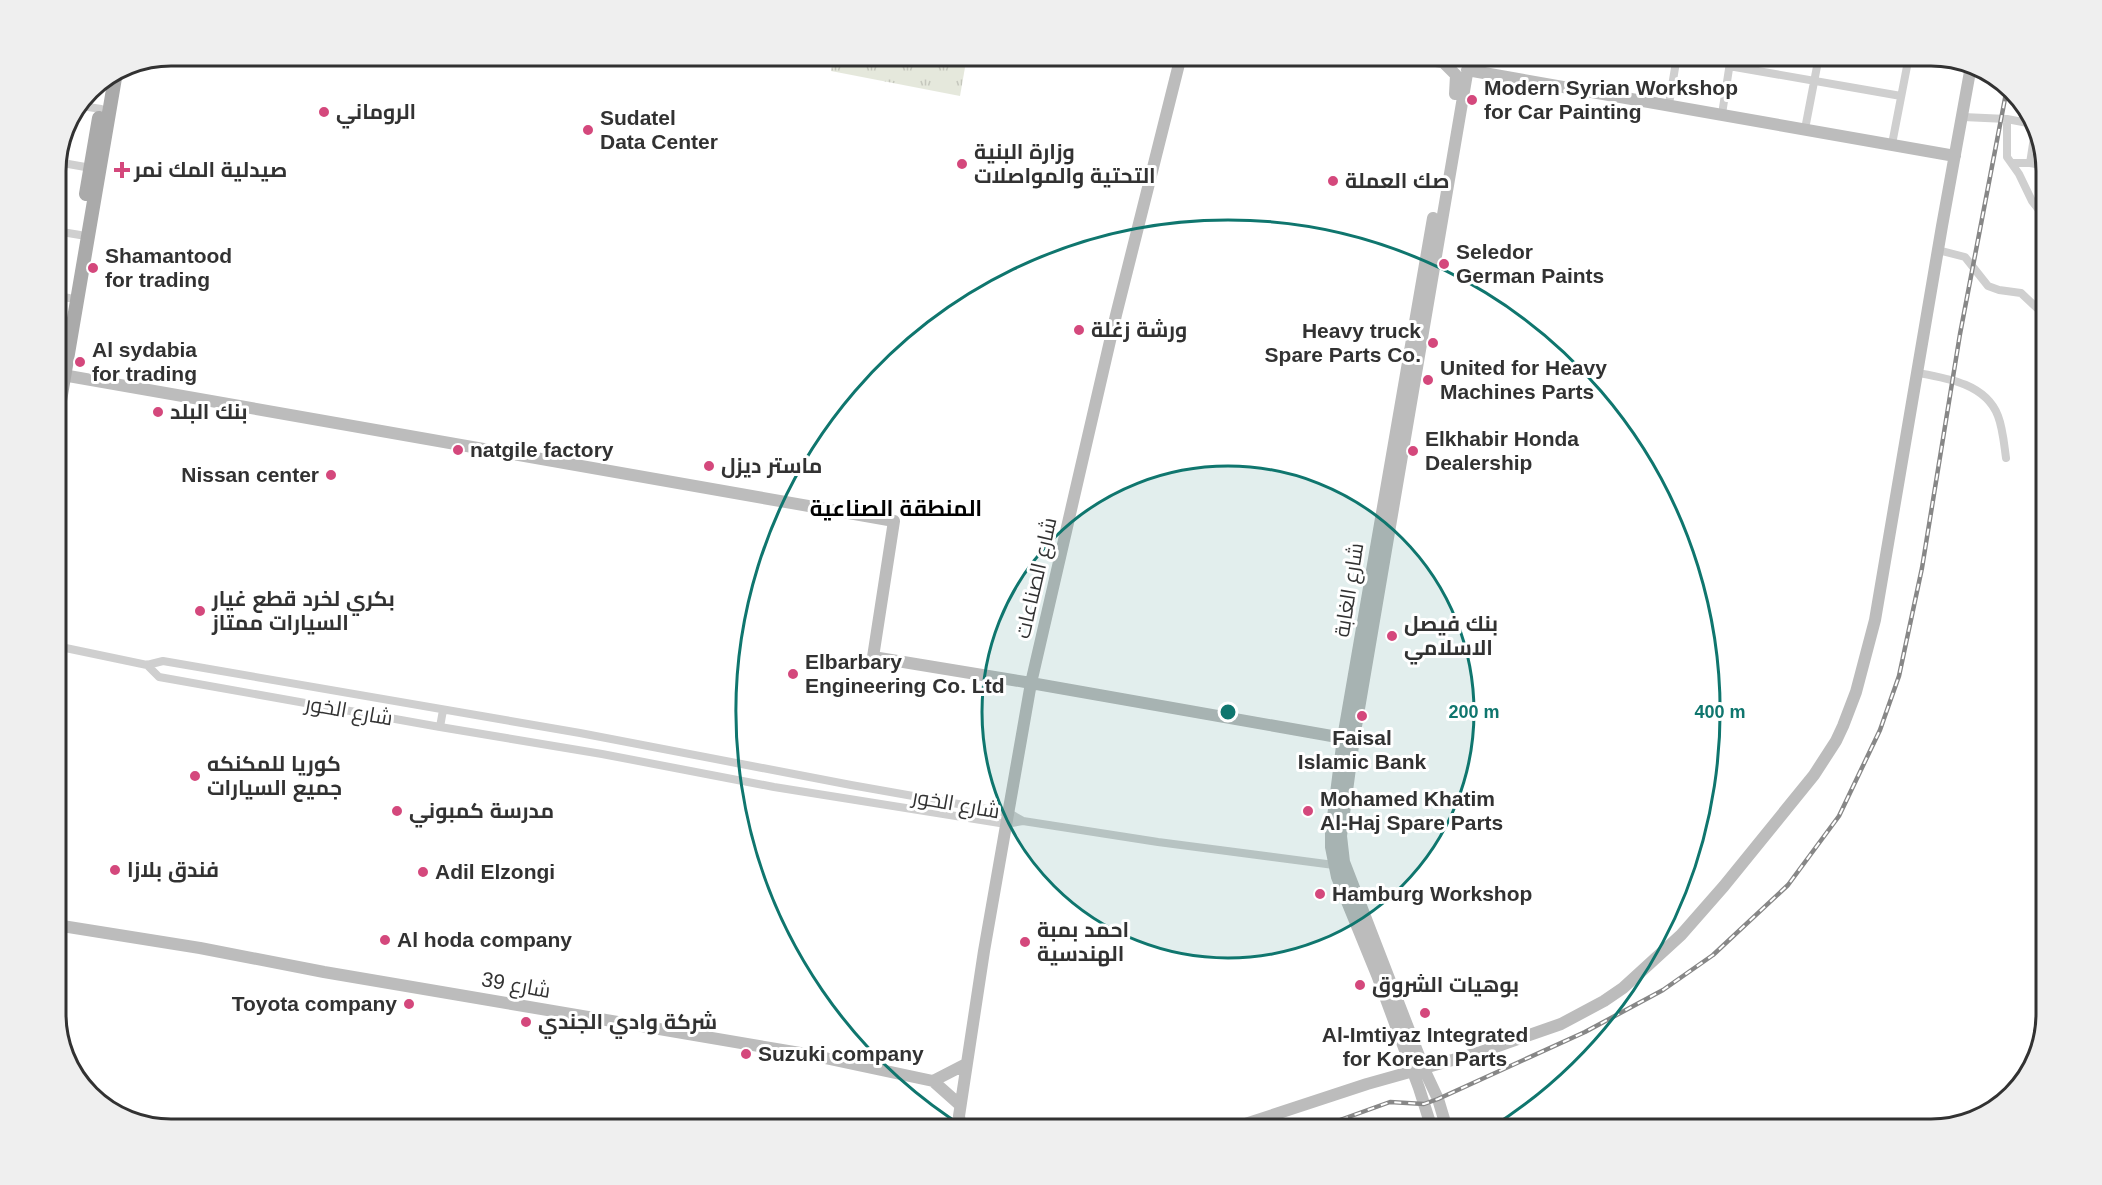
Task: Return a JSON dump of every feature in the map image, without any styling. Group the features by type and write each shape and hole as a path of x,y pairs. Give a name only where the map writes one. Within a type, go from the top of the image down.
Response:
{"main road":[{"path":"66,340 114,83"},
{"path":"66,286 80,235 104,91"}],"street":[{"name":"شارع الصناعات","path":"960,1110 1007,819 1032,683 1116,315 1178,66"},
{"name":"شارع الغابة","path":"1444,1119 1438,1099 1418,1070 1334,865 1331,832 1343,738 1456,89 1456,75 1452,66"},
{"name":"شارع الغابة","path":"1429,1119 1418,1070 1347,873 1341,836 1354,738 1468,66"},
{"path":"1669,104 1675,66"},
{"path":"1722,114 1729,66 1901,96"},
{"path":"1805,129 1817,66"},
{"path":"1892,144 1905,66"},
{"path":"1467,69 1955,156"},
{"path":"1263,1119 1367,1084 1481,1052 1561,1024 1583,1013 1623,988 1699,916 1814,775 1843,726 1867,658 1881,590 1970,74"},
{"path":"88,107 101,109"},
{"path":"1963,117 2024,123"},
{"path":"2007,120 2007,155 2036,206"},
{"path":"2030,163 2033,146"},
{"path":"2012,163 2036,164"},
{"path":"66,164 91,168"},
{"path":"66,233 80,235"},
{"path":"1938,250 1965,257 1988,286 2021,293 2036,307"},
{"path":"1918,373 1969,386 1987,398 1999,417 2006,458"},
{"path":"66,378 894,521 873,657 1343,738"},
{"name":"شارع الخور","path":"66,648 147,665 163,661 580,733 1007,819"},
{"name":"شارع الخور","path":"147,665 159,677 440,728 555,746 774,787 1334,865"},
{"path":"440,728 443,710"},
{"path":"774,787 777,771"},
{"name":"شارع 39","path":"66,927 806,1054 933,1081 960,1110"},
{"path":"933,1081 966,1064"},
{"path":"956,1119 960,1110"},
{"path":"960,1110 960,1119"}],"green space":[{"path":"832,66 965,66 960,96 831,71"}],"railway":[{"path":"1343,1119 1390,1102 1424,1104 1438,1099 1585,1032 1663,990 1713,955 1788,885 1839,816 1880,730 1899,676 1922,568 1960,334 2005,97"}],"place":[{"name":"Modern Syrian Workshop for Car Painting","path":"1472,100"},
{"name":"الروماني","path":"324,112"},
{"name":"Sudatel Data Center","path":"588,130"},
{"name":"وزارة البنية التحتية والمواصلات","path":"962,164"},
{"name":"صيدلية المك نمر","path":"122,170"},
{"name":"صك العملة","path":"1333,181"},
{"name":"Seledor German Paints","path":"1444,264"},
{"name":"Shamantood for trading","path":"93,268"},
{"name":"ورشة زغلة","path":"1079,330"},
{"name":"Heavy truck Spare Parts Co.","path":"1433,343"},
{"name":"Al sydabia for trading","path":"80,362"},
{"name":"United for Heavy Machines Parts","path":"1428,380"},
{"name":"بنك البلد","path":"158,412"},
{"name":"natgile factory","path":"458,450"},
{"name":"Elkhabir Honda Dealership","path":"1413,451"},
{"name":"ماستر ديزل","path":"709,466"},
{"name":"Nissan center","path":"331,475"},
{"name":"بكري لخرد قطع غيار السيارات ممتاز","path":"200,611"},
{"name":"بنك فيصل الاسلامي","path":"1392,636"},
{"name":"Elbarbary Engineering Co. Ltd","path":"793,674"},
{"name":"Faisal Islamic Bank","path":"1362,716"},
{"name":"كوريا للمكنكه جميع السيارات","path":"195,776"},
{"name":"مدرسة كمبوني","path":"397,811"},
{"name":"Mohamed Khatim Al-Haj Spare Parts","path":"1308,811"},
{"name":"فندق بلازا","path":"115,870"},
{"name":"Adil Elzongi","path":"423,872"},
{"name":"Hamburg Workshop","path":"1320,894"},
{"name":"Al hoda company","path":"385,940"},
{"name":"احمد بمبة الهندسية","path":"1025,942"},
{"name":"بوهيات الشروق","path":"1360,985"},
{"name":"Toyota company","path":"409,1004"},
{"name":"Al-Imtiyaz Integrated for Korean Parts","path":"1425,1013"},
{"name":"شركة وادي الجندي","path":"526,1022"},
{"name":"Suzuki company","path":"746,1054"}],"district":[{"name":"المنطقة الصناعية","path":"896,508"}]}
